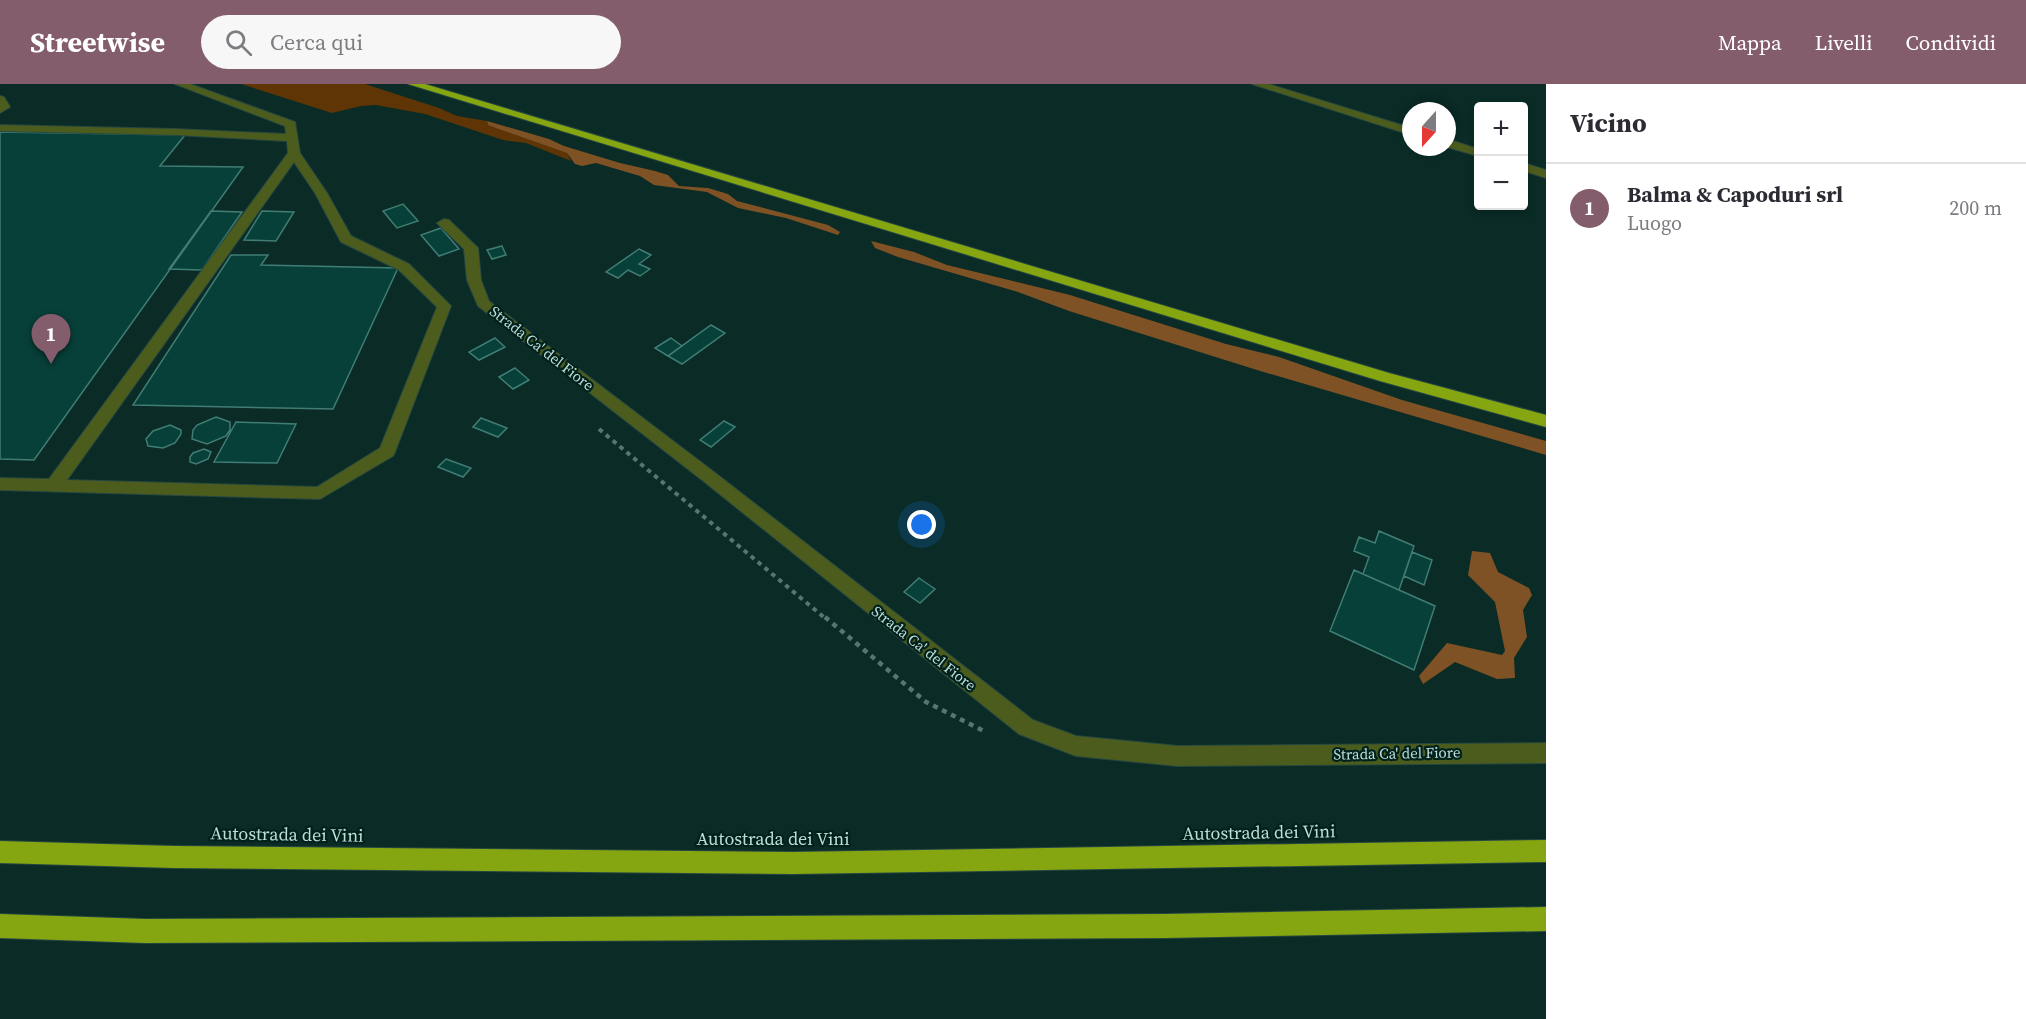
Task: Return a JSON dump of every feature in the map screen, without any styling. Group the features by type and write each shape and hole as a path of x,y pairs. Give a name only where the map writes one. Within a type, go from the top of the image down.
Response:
{"highway":[{"path":"413,84 1385,377 1546,421"},
{"name":"Autostrada dei Vini","path":"0,852 174,857 793,863 1546,851"},
{"path":"0,926 156,931 1165,926 1546,919"}],"street":[{"path":"0,484 320,493 387,452 444,306 404,267 346,239 293,146 291,124 180,84"},
{"path":"1257,84 1402,129"},
{"path":"0,99 4,107 0,110"},
{"path":"0,128 176,132 293,146"},
{"path":"54,485 293,146"},
{"path":"1456,146 1474,151"},
{"path":"1528,168 1546,174"},
{"name":"Strada Ca' del Fiore","path":"444,223 471,248 474,280 483,303 708,476 1026,728 1076,746 1178,756 1546,753"}],"path":[{"path":"599,429 926,702 987,733"}],"shaded area":[{"path":"241,84 365,84 457,116 487,121 488,125 567,153 571,161 526,143 503,140 425,114 376,105 332,113"},
{"path":"487,121 620,163 668,175 679,186 708,188 728,194 737,201 828,225 840,232 838,235 786,218 738,208 707,192 654,185 640,176 596,163 582,166 575,164 567,153 488,125"},
{"path":"871,241 914,252 947,265 1070,295 1226,344 1279,357 1402,400 1546,441 1546,455 1257,370 1069,311 1018,292 898,257 875,248"},
{"path":"1472,551 1490,553 1498,572 1529,588 1532,595 1523,610 1527,637 1514,658 1515,678 1497,679 1455,662 1423,684 1419,676 1447,643 1502,655 1505,651 1495,602 1468,575"}],"building":[{"path":"0,132 185,135 160,166 243,167 34,460 0,459"},
{"path":"403,204 418,221 397,228 383,211"},
{"path":"211,211 242,212 202,270 169,269"},
{"path":"262,211 294,212 276,241 244,240"},
{"path":"441,228 459,249 439,256 421,235"},
{"path":"502,246 506,255 492,259 487,250"},
{"path":"639,249 651,255 639,264 650,269 640,276 628,270 618,278 606,272"},
{"path":"231,255 268,255 261,265 398,268 333,409 133,405"},
{"path":"711,325 725,333 682,364 668,356"},
{"path":"495,338 505,347 479,360 469,352"},
{"path":"671,338 682,346 668,356 655,348"},
{"path":"515,368 529,380 513,389 499,377"},
{"path":"216,417 230,422 230,430 226,436 207,444 192,439 193,430 197,425"},
{"path":"481,418 507,428 498,437 473,427"},
{"path":"724,421 735,427 711,447 700,440"},
{"path":"236,422 296,424 277,463 214,462"},
{"path":"170,425 181,430 175,443 163,448 148,446 146,439 153,431"},
{"path":"204,449 211,452 208,459 196,464 190,462 193,453"},
{"path":"446,459 471,468 463,477 438,467"},
{"path":"1379,531 1414,546 1399,590 1363,574 1369,557 1354,551 1359,537 1375,543"},
{"path":"1412,552 1432,560 1424,585 1404,576"},
{"path":"1354,570 1435,606 1414,670 1330,631"},
{"path":"919,578 935,589 920,603 904,592"}],"place":[{"name":"Balma & Capoduri srl","path":"51,364"}]}
